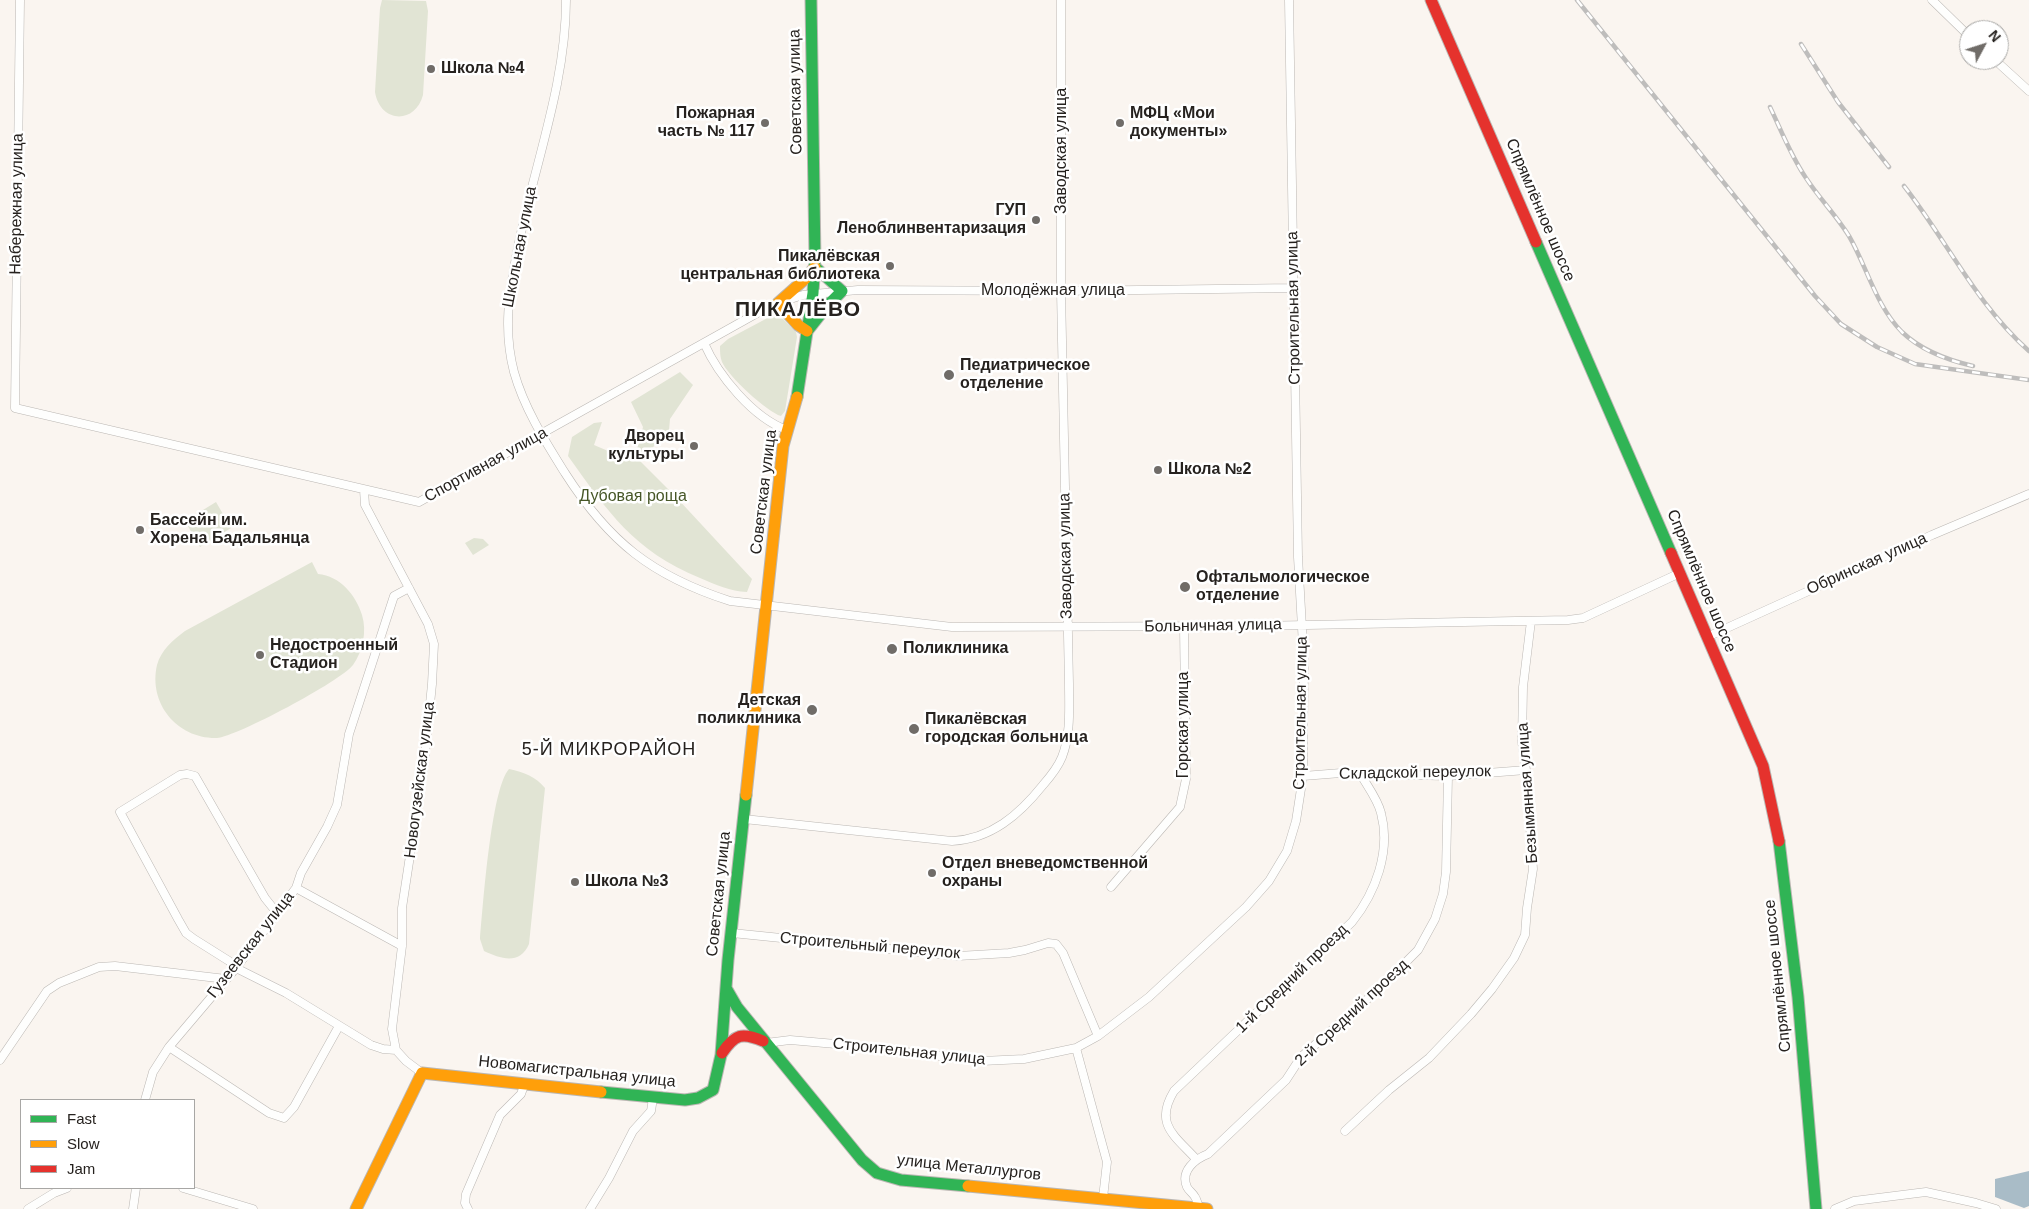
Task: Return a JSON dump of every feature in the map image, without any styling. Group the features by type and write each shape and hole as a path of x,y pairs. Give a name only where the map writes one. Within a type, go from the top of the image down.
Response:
{"street":[{"name":"Набережная улица","path":"15,408 20,0"},
{"name":"Школьная улица","path":"566,0 557,85 522,227 507,316 509,347 514,371 525,402 582,500 601,524 630,552 668,577 702,592 730,601 767,605"},
{"name":"Советская улица","path":"726,988 783,446 796,404 813,293 815,267 811,0"},
{"name":"Заводская улица","path":"744,820 952,841 978,837 995,830 1029,804 1051,776 1062,757 1069,724 1061,291 1061,0"},
{"name":"Строительная улица","path":"766,1043 790,1040 982,1061 1024,1059 1076,1048 1098,1036 1149,997 1246,907 1269,881 1287,851 1296,821 1303,776 1304,663 1298,557 1289,0"},
{"name":"Спрямлённое шоссе","path":"1431,0 1756,748 1775,808 1797,990 1816,1209"},
{"path":"1932,0 1959,26"},
{"path":"2006,70 2029,91"},
{"path":"815,267 842,291 807,331 798,325 778,303 805,280 815,267"},
{"name":"Молодёжная улица","path":"813,293 913,290 1061,291 1294,288"},
{"name":"Спортивная улица","path":"15,408 419,502 778,303 813,293"},
{"path":"704,343 723,377 755,409 776,426 787,430"},
{"name":"Новогузейская улица","path":"364,490 365,505 428,624 434,644 424,764 402,908 402,946 392,1028 396,1050"},
{"name":"Обринская улица","path":"1707,637 1932,535 2029,494"},
{"name":"Больничная улица","path":"767,605 952,627 1184,627 1531,621 1583,618 1680,573"},
{"name":"Гузеевская улица","path":"145,1099 153,1072 169,1047 236,968 296,888 301,873 328,827 337,805 349,734 394,596 409,588"},
{"name":"Безымянная улица","path":"1344,1132 1389,1090 1429,1058 1492,988 1514,958 1525,935 1533,870 1526,770 1522,742 1523,688 1531,621"},
{"name":"Горская улица","path":"1110,888 1180,807 1186,779 1184,627"},
{"name":"Складской переулок","path":"1303,776 1341,773 1448,776 1526,770"},
{"path":"277,913 265,898 195,776 188,774 180,775 120,812 186,933 229,961 236,968 286,993 371,1045 383,1049 396,1050 406,1061 422,1073 356,1209"},
{"name":"1-й Средний проезд","path":"1196,1159 1173,1134 1164,1120 1164,1112 1174,1091 1352,922 1372,893 1380,871 1385,832 1381,811 1361,775"},
{"name":"2-й Средний проезд","path":"1196,1159 1208,1154 1286,1080 1301,1057 1379,990 1418,950 1435,920 1443,894 1446,872 1448,776"},
{"path":"296,888 402,946"},
{"name":"Строительный переулок","path":"732,933 958,956 1009,953 1048,943 1056,944 1063,953 1098,1036"},
{"path":"0,1060 47,991 59,982 99,967 115,966 226,979"},
{"name":"улица Металлургов","path":"726,988 737,1007 862,1160 877,1172 901,1180 1203,1209"},
{"name":"Новомагистральная улица","path":"422,1073 652,1098 685,1100 698,1098 713,1090 716,1082 721,1055 726,988"},
{"path":"169,1047 269,1113 284,1118 294,1107 339,1026"},
{"path":"721,1055 729,1042 742,1034 750,1034 766,1043"},
{"path":"1076,1048 1107,1162 1104,1198"},
{"path":"468,1209 465,1202 466,1194 500,1115 521,1094 524,1083"},
{"path":"590,1209 609,1178 633,1131 651,1111 652,1098"},
{"path":"1196,1159 1189,1168 1185,1179 1188,1189 1203,1209"},
{"path":"28,1209 54,1193 64,1189"},
{"path":"133,1209 136,1189"},
{"path":"187,1189 253,1209"},
{"path":"1835,1209 1854,1201 1926,1192 1996,1209"}],"green space":[{"path":"382,0 426,1 428,11 423,95 419,105 413,112 406,115 398,116 383,110 375,92"},
{"path":"777,313 796,332 797,337 785,411 781,416 758,401 732,376 722,362 720,352 720,346 728,339"},
{"name":"Дубовая роща","path":"680,372 693,385 670,419 669,430 640,461 752,579 747,592 717,585 677,567 657,555 624,528 596,495 568,456 572,437 594,423 602,422 594,445 627,459 636,453 643,427 631,402"},
{"path":"216,502 231,528 200,547 185,521"},
{"path":"474,538 483,539 489,545 473,555 465,543"},
{"name":"Недостроенный Стадион","path":"312,562 318,574 333,578 346,588 356,600 362,615 363,641 353,665 310,695 265,719 228,735 217,738 203,737 179,726 162,706 157,693 155,679 157,665 164,650 185,631"},
{"path":"509,769 529,776 545,788 529,944 521,955 515,958 503,958 484,951 480,939 489,849 497,799"}],"water":[{"path":"2029,1171 2029,1206 2024,1208 1995,1197 1995,1179"}],"railway":[{"path":"1577,0 1815,296 1841,324 1877,347 1915,364 2029,380"},
{"path":"1801,44 1838,102 1889,167"},
{"path":"1770,107 1786,143 1801,170 1849,236 1885,310 1893,322 1910,339 1926,350 1944,358 1973,366"},
{"path":"1904,186 1977,293 2010,333 2029,351"}],"traffic: fast":[{"path":"797,397 813,293 815,259 811,0"},
{"path":"1536,242 1671,553"},
{"path":"808,330 842,291 815,267"},
{"path":"601,1092 685,1100 698,1098 713,1090 721,1055 728,960 746,795"},
{"path":"1779,841 1798,997 1816,1209"},
{"path":"726,988 737,1007 862,1160 877,1173 901,1180 968,1186"}],"traffic: slow":[{"path":"807,331 798,325 778,303 805,279 815,267"},
{"path":"746,795 783,446 797,397"},
{"path":"356,1209 422,1073 601,1092"},
{"path":"968,1186 1207,1209"}],"traffic: jam":[{"path":"1431,0 1536,242"},
{"path":"1671,553 1763,766 1779,841"},
{"path":"722,1053 735,1038 750,1036 763,1041"}],"place":[{"name":"Школа №4","path":"431,69"},
{"name":"Пожарная часть № 117","path":"765,123"},
{"name":"МФЦ «Мои документы»","path":"1120,123"},
{"name":"ГУП Леноблинвентаризация","path":"1036,220"},
{"name":"Пикалёвская центральная библиотека","path":"890,266"},
{"name":"Педиатрическое отделение","path":"949,375"},
{"name":"Дворец культуры","path":"694,446"},
{"name":"Школа №2","path":"1158,470"},
{"name":"Бассейн им. Хорена Бадальянца","path":"140,530"},
{"name":"Офтальмологическое отделение","path":"1185,587"},
{"name":"Поликлиника","path":"892,649"},
{"name":"Недостроенный Стадион","path":"260,655"},
{"name":"Детская поликлиника","path":"812,710"},
{"name":"Пикалёвская городская больница","path":"914,729"},
{"name":"Отдел вневедомственной охраны","path":"932,873"},
{"name":"Школа №3","path":"575,882"}],"district":[{"name":"ПИКАЛЁВО","path":"798,310"},
{"name":"5-Й МИКРОРАЙОН","path":"609,750"}]}
